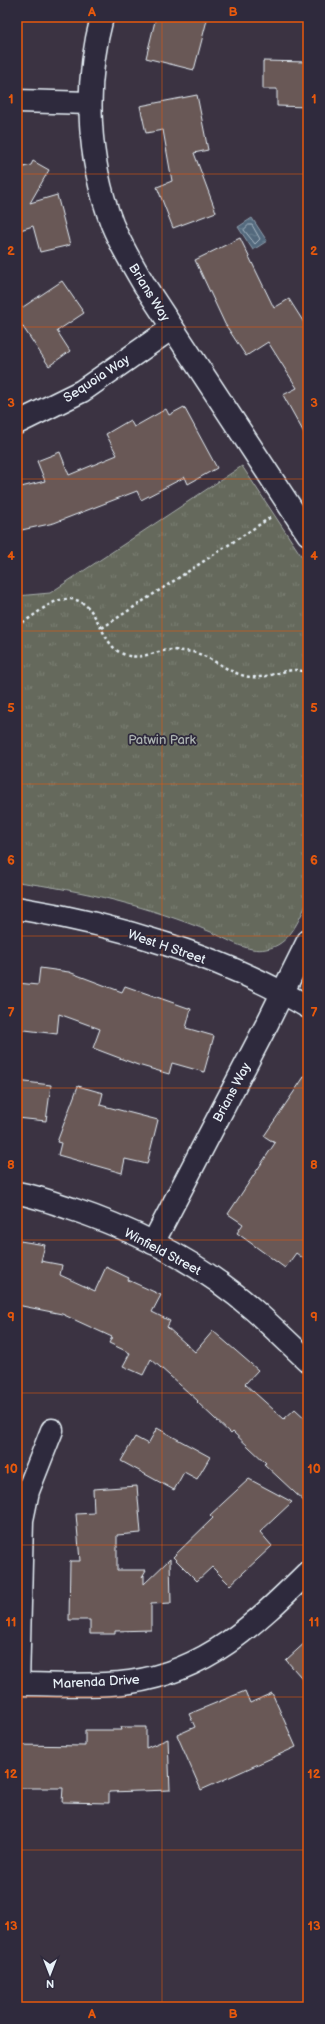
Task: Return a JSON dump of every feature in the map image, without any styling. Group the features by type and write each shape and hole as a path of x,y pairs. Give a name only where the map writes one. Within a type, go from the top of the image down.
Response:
{"street":[{"name":"Brians Way","path":"102,17 93,60 90,103 92,139 98,174 113,226 128,258 172,328 308,534"},
{"path":"17,101 90,103"},
{"name":"Sequoia Way","path":"17,423 82,390 172,328"},
{"name":"West H Street","path":"17,908 56,915 153,940 247,976 308,1007"},
{"name":"Brians Way","path":"153,1243 308,941"},
{"name":"Winfield Street","path":"17,1193 30,1195 95,1217 153,1243 194,1265 254,1310 308,1361"},
{"path":"18,1684 20,1549 22,1520 28,1492 52,1430"},
{"name":"Marenda Drive","path":"18,1684 89,1684 130,1682 161,1675 192,1663 227,1645 265,1614 308,1572"}],"path":[{"path":"102,628 273,516"},
{"path":"17,625 27,621 46,606 58,600 70,599 83,602 92,612 114,648 124,654 135,657 172,650 193,652 238,674 252,678 296,670 308,673"}],"green space":[{"name":"Patwin Park","path":"242,466 308,566 308,901 297,924 281,943 274,947 259,950 231,942 188,923 140,907 67,890 17,882 17,596 50,593"}],"water":[{"path":"252,218 267,241 253,250 238,227"}],"building":[{"path":"156,17 194,17 207,20 194,70 146,58"},
{"path":"263,61 308,62 308,107 277,106 277,89 263,89"},
{"path":"197,95 208,150 194,153 216,212 173,228 157,187 172,181 163,130 146,133 140,106"},
{"path":"33,161 49,170 30,203 57,195 70,245 40,252 33,226 17,231 17,169 31,165"},
{"path":"240,238 274,308 289,299 308,329 308,440 283,395 297,388 268,342 246,356 225,324 195,260"},
{"path":"62,281 84,313 57,331 70,351 49,366 17,318 17,311"},
{"path":"184,407 217,468 188,484 185,477 141,500 137,491 54,523 17,531 17,488 45,481 37,461 60,452 69,475 117,455 106,434 130,420 134,427 166,409 169,415"},
{"path":"40,968 69,972 122,992 125,986 191,1009 186,1028 214,1036 204,1072 172,1063 169,1074 138,1065 93,1048 100,1029 59,1014 57,1034 17,1029 17,983 38,985"},
{"path":"308,1071 308,1262 296,1253 285,1268 237,1233 243,1224 228,1214 275,1143 264,1136"},
{"path":"17,1081 51,1085 46,1121 17,1118"},
{"path":"78,1086 103,1093 100,1105 158,1120 147,1164 125,1159 122,1173 58,1155 61,1143 57,1142"},
{"path":"20,1241 45,1245 41,1261 62,1265 60,1275 95,1291 106,1267 129,1278 128,1280 161,1295 152,1312 170,1321 167,1327 195,1352 213,1331 258,1370 245,1384 284,1419 295,1409 308,1421 308,1505 264,1464 266,1463 233,1432 231,1434 197,1402 198,1401 151,1359 143,1375 123,1366 130,1353 109,1343 112,1337 62,1314 17,1305 17,1255"},
{"path":"157,1428 210,1457 197,1479 184,1472 174,1490 121,1461 135,1437 148,1444"},
{"path":"249,1479 292,1502 260,1532 272,1546 230,1585 212,1567 197,1581 173,1557 213,1518 210,1515"},
{"path":"137,1486 141,1533 117,1535 117,1570 146,1570 142,1577 144,1575 144,1584 170,1559 171,1603 151,1604 151,1630 115,1631 115,1634 90,1634 90,1620 69,1620 70,1561 80,1561 76,1514 94,1513 93,1489"},
{"path":"308,1640 308,1685 286,1660"},
{"path":"245,1691 250,1703 272,1693 296,1747 201,1790 177,1735 195,1727 189,1714"},
{"path":"121,1727 146,1727 146,1748 168,1739 170,1790 109,1792 109,1803 62,1802 63,1788 17,1788 17,1745 85,1746 85,1730 122,1730"}]}
